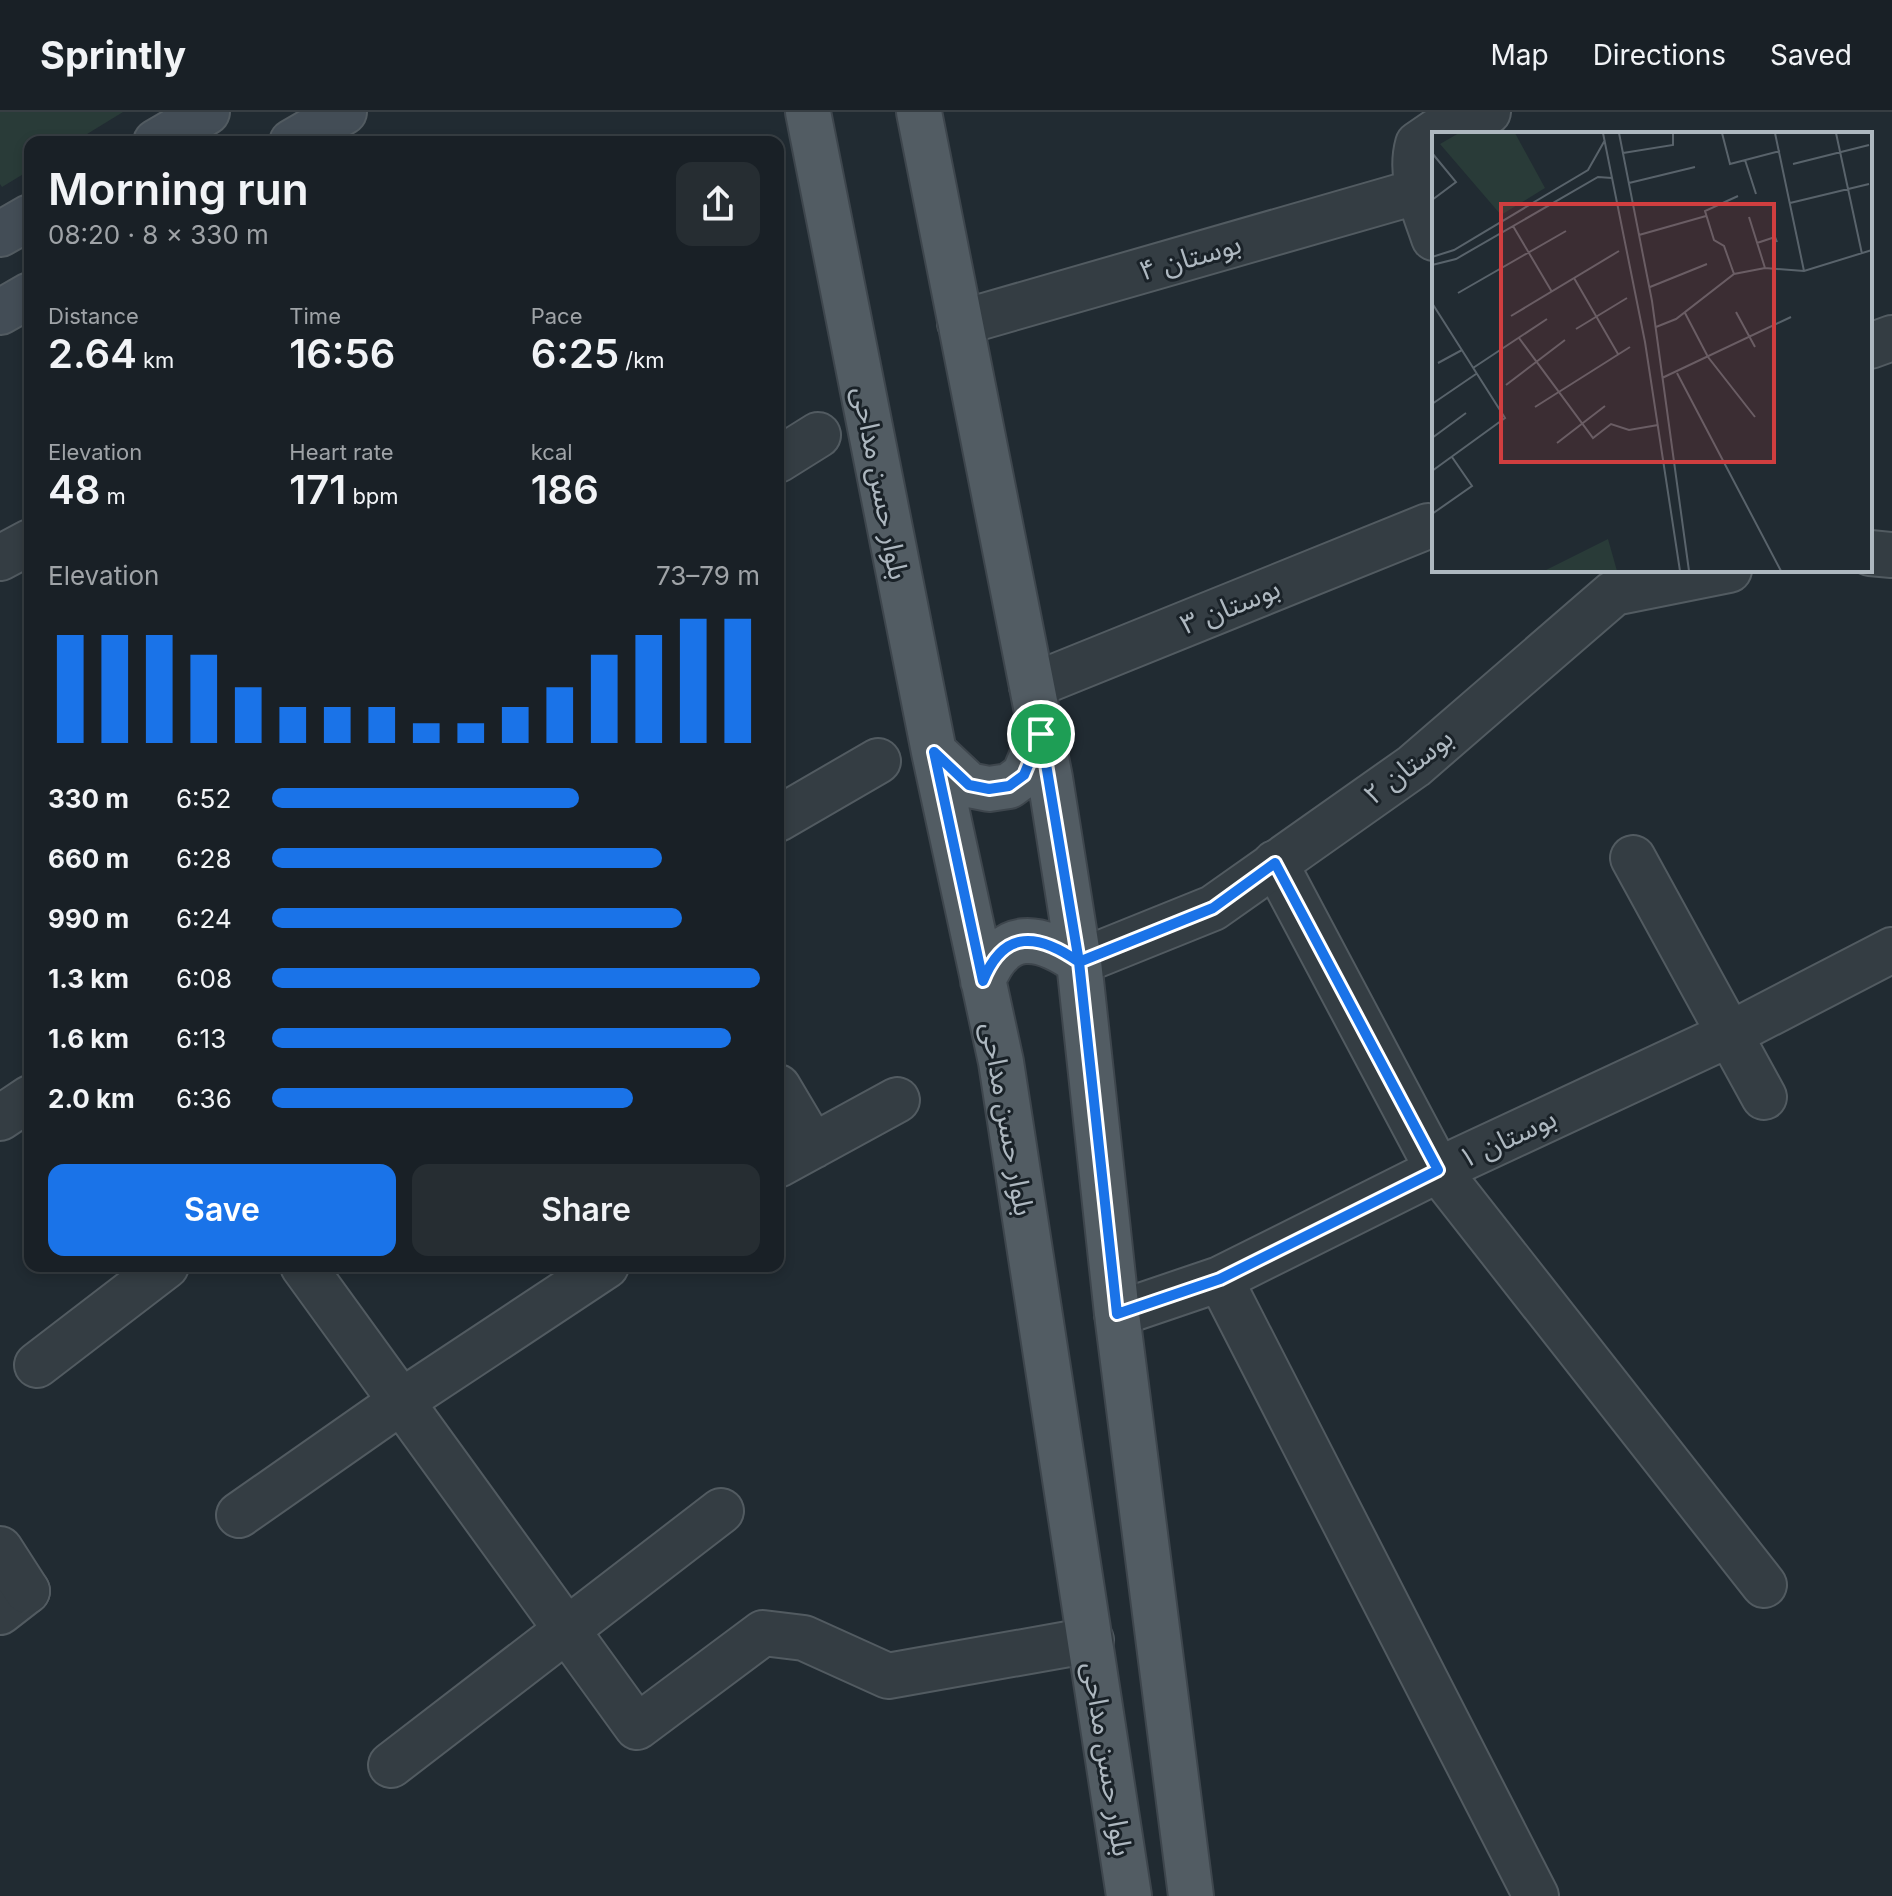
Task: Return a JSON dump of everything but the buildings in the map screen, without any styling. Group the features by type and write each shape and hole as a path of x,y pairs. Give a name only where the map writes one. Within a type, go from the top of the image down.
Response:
{"main road":[{"path":"166,136 207,112"},
{"path":"302,136 344,112"},
{"name":"بلوار حسن مداحی","path":"808,112 934,752 1001,1062 1129,1896"},
{"path":"919,112 1032,686 1079,962 1117,1314 1191,1896"},
{"path":"0,234 24,220"},
{"path":"0,312 24,298"},
{"path":"934,752 969,785 989,789 1009,786 1024,775 1041,734"},
{"path":"983,981 990,963 999,954 1014,944 1032,939 1055,945 1079,962"}],"street":[{"path":"1436,132 1488,112"},
{"path":"1432,134 1418,144 1413,161 1432,232"},
{"name":"بوستان ۴","path":"960,323 1419,191"},
{"path":"1872,345 1892,338"},
{"path":"784,456 818,435"},
{"name":"بوستان ۳","path":"1032,686 1428,526"},
{"path":"0,558 24,545"},
{"path":"1872,553 1892,555"},
{"name":"بوستان ۲","path":"1079,962 1213,908 1414,766 1610,581 1707,572"},
{"path":"784,816 878,761"},
{"path":"1633,858 1764,1097"},
{"path":"1275,863 1438,1170 1764,1585"},
{"name":"بوستان ۱","path":"1117,1314 1220,1279 1438,1170 1730,1034 1892,950"},
{"path":"784,1110 796,1156 897,1100"},
{"path":"0,1118 24,1102"},
{"path":"37,1365 158,1272"},
{"path":"307,1272 637,1727 763,1633 804,1638 888,1676 1091,1640"},
{"path":"239,1515 402,1401 597,1272"},
{"path":"1220,1279 1536,1896"},
{"path":"391,1765 721,1511"},
{"path":"0,1549 14,1602"}],"green space":[{"path":"0,112 123,112 84,136 24,136 24,174 2,187"}],"route":[{"path":"1041,734 1024,775 1009,786 989,789 969,785 934,752 983,981 990,963 999,954 1014,944 1032,939 1055,945 1079,962 1117,1314 1220,1279 1438,1170 1275,863 1213,908 1079,962 1041,734"}]}
